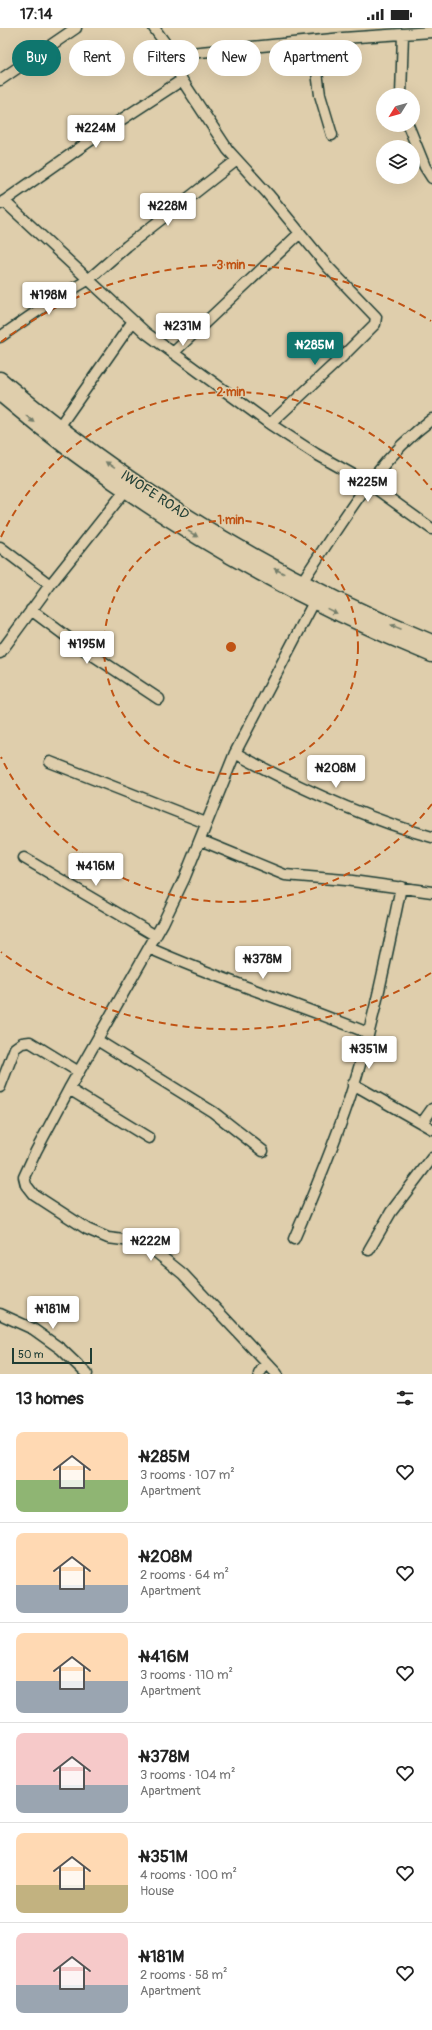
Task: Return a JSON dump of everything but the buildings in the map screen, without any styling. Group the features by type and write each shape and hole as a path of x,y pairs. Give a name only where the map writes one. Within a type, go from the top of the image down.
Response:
{"street":[{"path":"0,80 76,28"},
{"path":"154,28 161,40"},
{"path":"326,40 432,32"},
{"path":"401,88 403,34"},
{"path":"199,52 269,45"},
{"path":"180,76 228,150 328,267 376,317 375,324 344,356 270,424"},
{"path":"318,76 320,95 332,135"},
{"path":"182,80 104,130 2,202 133,321 173,353 270,424 316,454 368,483 432,529"},
{"path":"411,132 425,167 432,178"},
{"path":"0,338 52,301 88,280 127,246 237,160"},
{"path":"173,353 300,233"},
{"path":"59,427 133,321"},
{"name":"IWOFE ROAD","path":"0,379 59,427 132,480 208,530 301,583 384,622 432,642"},
{"name":"IWOFE ROAD","path":"0,394 41,428 125,491 202,540 267,578 314,602 378,633 432,655"},
{"path":"301,583 368,483 388,459 417,430 432,419"},
{"path":"0,653 50,585 125,491"},
{"path":"0,547 50,585"},
{"path":"277,1374 183,1274 152,1249 131,1241 108,1238 87,1229 33,1194 26,1185 24,1176 69,1089 156,936 184,879 235,753 314,602"},
{"path":"31,610 82,648 159,699"},
{"path":"235,753 267,770 349,808 405,830 432,837"},
{"path":"50,762 206,823"},
{"path":"200,840 285,875 345,880 432,892"},
{"path":"24,858 156,936"},
{"path":"294,1239 321,1177 353,1084 368,1033 401,888"},
{"path":"149,948 184,964 368,1033"},
{"path":"97,1040 213,1112 263,1151"},
{"path":"0,1087 15,1048 22,1043 30,1042 79,1072"},
{"path":"353,1084 432,1129"},
{"path":"69,1089 149,1138"},
{"path":"422,1123 432,1109"},
{"path":"370,1250 391,1212 432,1158"},
{"path":"0,1314 33,1329 61,1349 86,1374"},
{"path":"259,1374 266,1362"}]}
